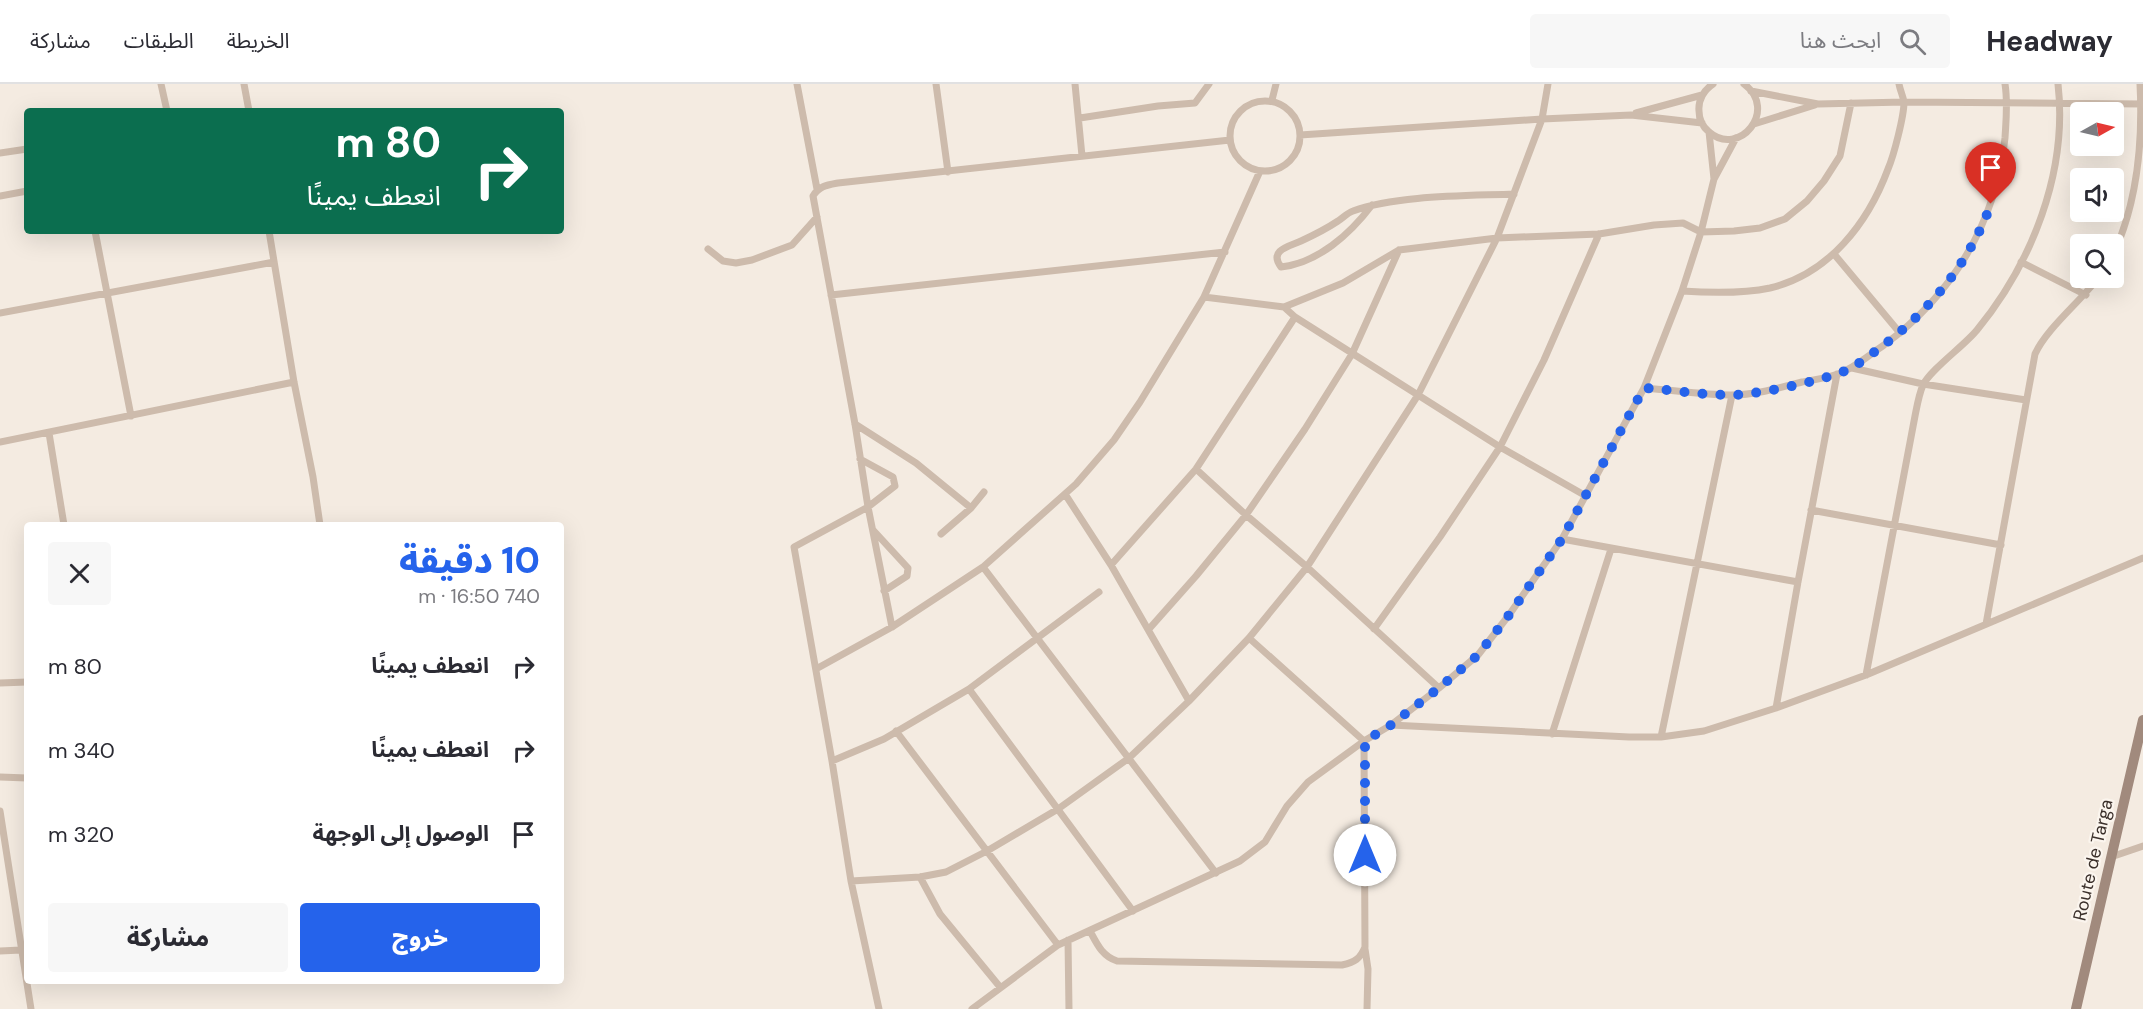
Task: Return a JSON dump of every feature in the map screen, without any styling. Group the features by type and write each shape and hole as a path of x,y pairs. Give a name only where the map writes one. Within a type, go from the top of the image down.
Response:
{"main road":[{"name":"Route de Targa","path":"2076,1009 2143,720"}],"street":[{"path":"161,84 166,108"},
{"path":"244,84 248,108"},
{"path":"797,84 817,189"},
{"path":"936,84 948,172"},
{"path":"1076,84 1082,156"},
{"path":"1080,118 1158,106 1195,103 1209,84"},
{"path":"1272,100 1276,84"},
{"path":"851,881 920,878 946,872 1058,809 1129,758 1189,701 1249,638 1307,567 1418,395 1497,238 1542,119 1548,84"},
{"path":"1682,291 1737,292 1771,287 1802,275 1834,254 1850,238 1880,191 1894,155 1904,102 1899,84"},
{"path":"1644,388 1732,395 1768,390 1837,374 1852,368 1900,333 1942,291 1983,226 1994,194 2003,154 2008,104 2005,84"},
{"path":"1866,675 1923,384 1977,330 2004,292 2034,235 2047,199 2058,140 2060,103 2058,84"},
{"path":"2121,234 2139,176 2143,104 2140,84"},
{"path":"1631,115 1702,94 1711,85"},
{"path":"1747,87 1818,104 1904,102 2143,104"},
{"path":"1702,94 1699,106 1702,123 1709,132 1725,139 1736,138 1747,132 1754,124 1758,106 1747,87"},
{"path":"1272,100 1288,108 1295,116 1300,135 1298,148 1292,159 1272,171 1260,171 1249,167 1233,151 1230,140 1233,122 1244,107 1256,101 1272,100"},
{"path":"1204,297 1284,307 1343,283 1399,250 1497,238 1599,234 1654,225 1683,224 1701,232 1760,228 1785,219 1807,201 1824,182 1840,156 1851,103"},
{"path":"1754,124 1818,104"},
{"path":"1300,135 1631,115 1702,123"},
{"path":"1709,132 1714,179"},
{"path":"972,1009 1058,945 1240,861 1265,842 1298,792 1308,782 1391,725 1478,655 1562,539 1644,388 1682,291 1701,232 1714,179 1736,138"},
{"path":"892,627 868,507 813,196 817,189 838,183 1230,140"},
{"path":"0,153 24,149"},
{"path":"816,669 892,627 983,567 1076,484 1113,440 1140,402 1204,297 1226,252 1260,171"},
{"path":"0,196 24,192"},
{"path":"1372,205 1357,225 1320,253 1288,266 1281,267 1278,263 1279,251 1285,247 1320,232 1350,212 1372,205 1463,196 1514,194"},
{"path":"708,249 723,261 736,263 752,260 792,245 817,217"},
{"path":"96,234 130,416"},
{"path":"270,234 320,522"},
{"path":"1374,629 1440,537 1500,447 1544,360 1599,234"},
{"path":"1149,629 1246,515 1305,429 1352,354 1399,250"},
{"path":"831,295 1226,252"},
{"path":"1834,254 1900,333"},
{"path":"0,313 274,261"},
{"path":"2021,262 2086,295"},
{"path":"1986,624 2026,400 2038,347 2091,288"},
{"path":"1284,307 1295,317 1352,354 1500,447 1586,496"},
{"path":"1111,565 1196,469 1272,349 1295,317"},
{"path":"1852,368 1923,384 2026,400"},
{"path":"1776,708 1837,374"},
{"path":"0,442 294,382"},
{"path":"1661,737 1732,395"},
{"path":"855,424 916,463 971,508"},
{"path":"49,433 64,522"},
{"path":"860,459 893,477 896,483 868,507 794,547 851,881 879,1009"},
{"path":"1196,469 1439,688"},
{"path":"941,534 971,508 984,492"},
{"path":"1065,494 1111,565 1189,701"},
{"path":"1811,510 2001,545"},
{"path":"873,530 908,568 907,576 884,591"},
{"path":"1562,539 1798,582"},
{"path":"1552,735 1611,549"},
{"path":"1391,725 1552,735 1661,737 1704,731 1866,675 2143,558"},
{"path":"983,567 1216,873"},
{"path":"832,761 884,739 969,689 1099,592"},
{"path":"1249,638 1365,741 1367,1009"},
{"path":"0,683 24,682"},
{"path":"969,689 1133,911"},
{"path":"896,731 1058,945"},
{"path":"0,777 24,778"},
{"path":"0,811 24,968"},
{"path":"2111,857 2143,846"},
{"path":"0,870 9,869"},
{"path":"920,878 940,914 1000,987"},
{"path":"1090,931 1101,951 1108,958 1117,961 1342,965 1361,957 1365,947"},
{"path":"1068,940 1069,1009"},
{"path":"0,951 21,950"},
{"path":"27,984 31,1009"}],"route":[{"path":"1365,855 1365,741 1391,725 1478,655 1562,539 1644,388 1732,395 1768,390 1837,374 1852,368 1900,333 1942,291 1983,226 1991,204"}]}
